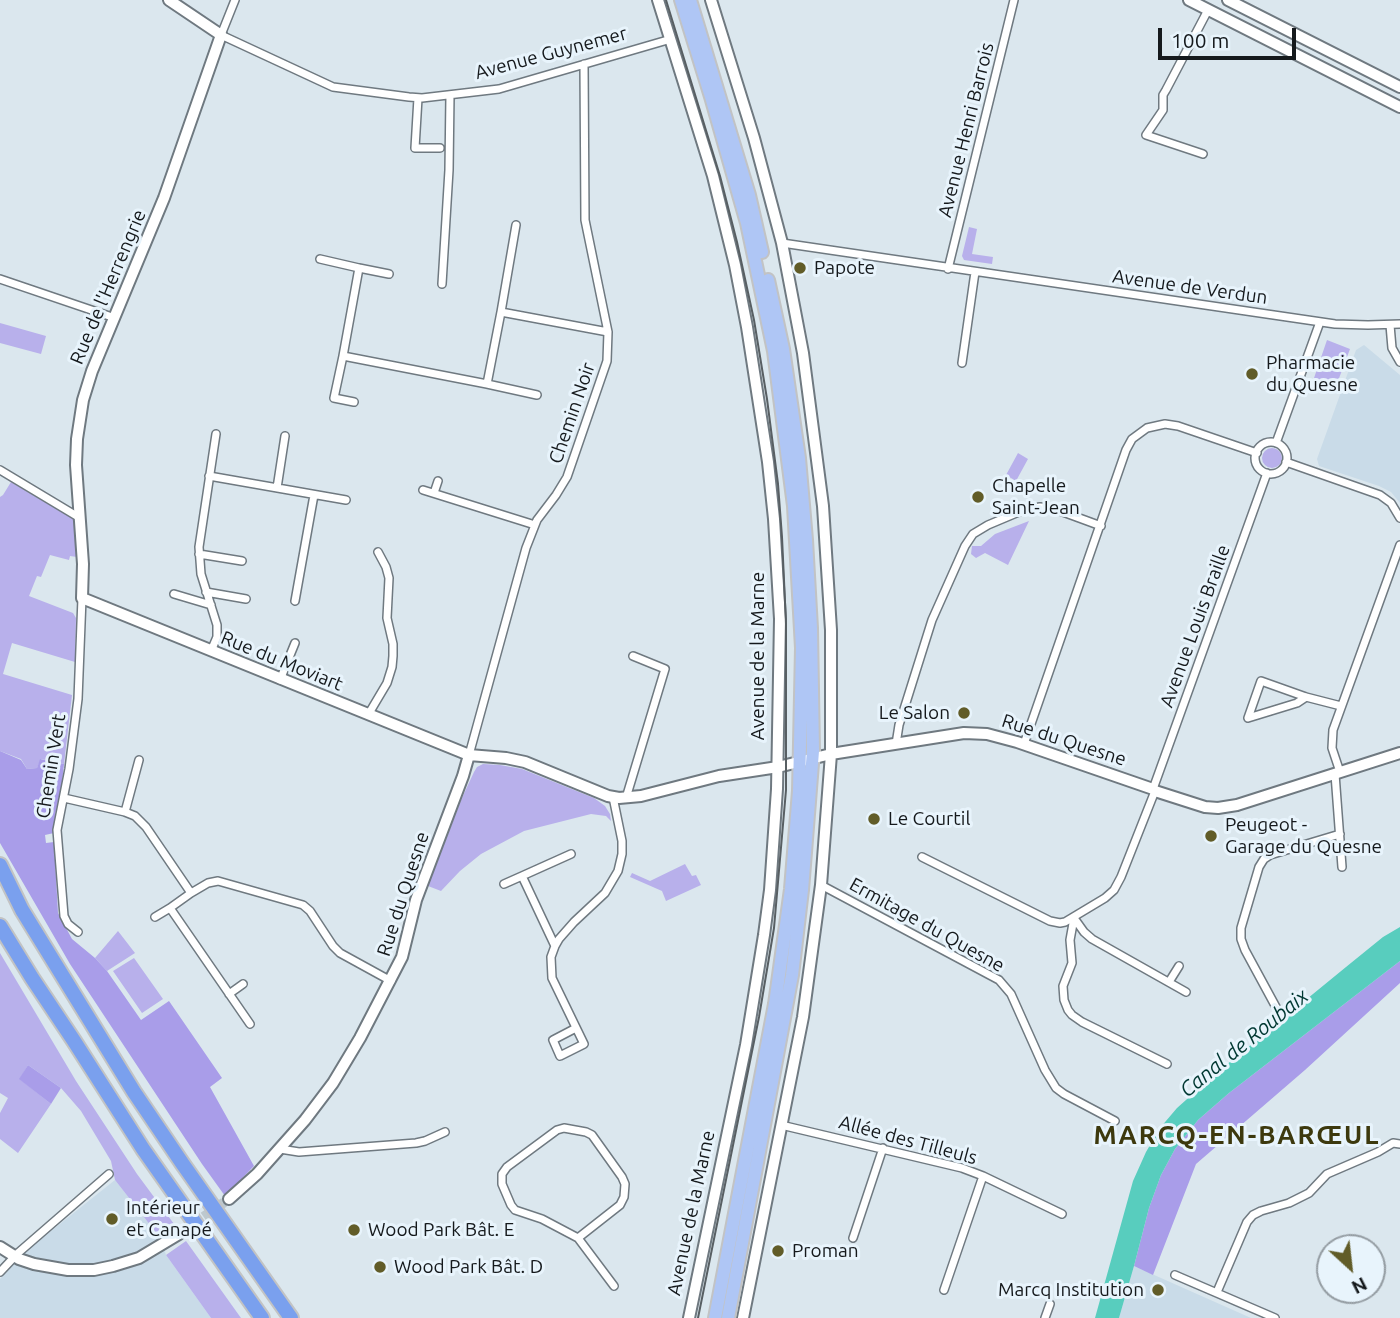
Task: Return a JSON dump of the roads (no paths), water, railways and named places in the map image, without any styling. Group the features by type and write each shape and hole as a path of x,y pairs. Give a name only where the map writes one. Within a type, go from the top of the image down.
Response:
{"highway":[{"path":"0,865 22,910"},
{"path":"0,877 134,1091 291,1318"},
{"path":"0,911 74,1041"},
{"path":"0,926 143,1149 262,1318"},
{"path":"214,1251 251,1318"}],"main road":[{"path":"681,0 750,236 778,372 798,549 806,760 802,890 793,966 728,1318"},
{"path":"690,0 749,195 783,349 799,458 813,667 806,760 782,963 715,1318"}],"street":[{"name":"Avenue Guynemer","path":"169,0 221,36 333,87 418,98 499,89 671,39"},
{"name":"Rue de l'Herrengrie","path":"82,598 83,564 76,456 83,400 92,371 164,198 235,0"},
{"name":"Avenue de la Marne","path":"658,0 713,176 747,327 771,488 779,606 778,767 770,890 743,1059 689,1318"},
{"path":"711,0 754,138 782,243 805,363 823,506 831,630 831,754 821,885 803,1017 743,1318"},
{"name":"Avenue Henri Barrois","path":"948,268 1014,0"},
{"path":"1189,0 1400,107"},
{"path":"1228,0 1400,87"},
{"path":"1203,154 1146,135 1163,110 1163,95 1208,10"},
{"name":"Chemin Noir","path":"469,755 520,567 535,525 570,470 608,354 608,332 584,220 584,64"},
{"path":"442,284 449,170 450,95"},
{"path":"418,98 415,148 440,148"},
{"path":"487,384 516,225"},
{"name":"Avenue de Verdun","path":"782,243 1320,322 1346,325 1400,324"},
{"path":"320,259 389,274"},
{"path":"354,402 334,398 359,268"},
{"path":"962,363 975,272"},
{"path":"0,279 115,318"},
{"path":"500,312 608,332"},
{"path":"1276,443 1320,322"},
{"path":"1390,325 1392,348 1400,362"},
{"path":"342,356 537,395"},
{"path":"1024,744 1128,445 1136,435 1160,424 1171,425 1256,453"},
{"path":"211,651 217,632 216,619 206,592 198,554 216,434"},
{"path":"278,488 285,436"},
{"path":"1269,442 1276,443 1285,450 1286,462 1280,471 1267,473 1257,465 1256,453 1269,442"},
{"path":"1286,462 1380,495 1391,503 1400,518"},
{"path":"0,470 80,518"},
{"name":"Avenue Louis Braille","path":"1074,918 1114,890 1124,870 1267,473"},
{"path":"209,476 346,500"},
{"path":"434,493 438,481"},
{"path":"423,490 535,525"},
{"path":"295,601 314,495"},
{"path":"896,744 899,726 935,612 973,534 1027,509 1040,507 1052,508 1101,526"},
{"path":"1342,867 1338,773 1332,742 1333,730 1400,545"},
{"path":"368,715 387,683 393,656 387,618 389,578 378,552"},
{"path":"198,554 242,561"},
{"path":"206,592 246,599"},
{"path":"174,594 211,606"},
{"name":"Rue du Moviart","path":"82,598 469,755"},
{"name":"Chemin Vert","path":"78,932 66,922 63,909 57,830 69,769 78,691 82,598"},
{"path":"280,680 295,643"},
{"path":"626,798 665,669 633,656"},
{"path":"1306,697 1297,703 1248,718 1261,681 1341,706"},
{"name":"Rue du Quesne","path":"229,1199 280,1149 315,1107 342,1070 391,981 402,957 416,900 469,755 525,762 613,797 626,798 831,754 974,733 1024,744 1205,807 1224,808 1400,753"},
{"path":"125,812 139,760"},
{"path":"576,1028 552,978 551,965 555,946 570,926 605,893 620,867 622,849 613,797"},
{"path":"64,798 135,816 142,822 191,893"},
{"path":"1277,1009 1241,939 1241,928 1259,867 1270,855 1340,834"},
{"path":"504,884 571,854"},
{"path":"922,857 1051,921 1060,923 1074,918"},
{"path":"522,876 555,946"},
{"path":"155,917 208,883 218,881 303,905 336,950 391,981"},
{"name":"Ermitage du Quesne","path":"821,885 999,979 1011,994 1045,1070 1056,1088 1115,1121"},
{"path":"170,908 250,1024"},
{"path":"1074,918 1092,939 1186,992"},
{"path":"1074,918 1070,940 1072,963 1063,986 1068,1010 1082,1022 1167,1064"},
{"path":"1169,982 1179,966"},
{"path":"229,994 243,984"},
{"name":"Allée des Tilleuls","path":"781,1125 962,1168 1062,1213"},
{"path":"578,1238 620,1205 625,1184 592,1136 586,1132 564,1128 557,1130 507,1167 501,1181 511,1205 516,1210 542,1219 578,1238 614,1286"},
{"path":"280,1149 299,1152 416,1143 425,1142 445,1132"},
{"path":"1217,1292 1247,1222 1253,1215 1289,1203 1309,1193 1327,1174 1393,1143 1400,1144"},
{"path":"853,1238 883,1148"},
{"path":"0,1272 14,1256 109,1174"},
{"path":"944,1290 983,1176"},
{"path":"0,1247 34,1264 59,1269 103,1269 147,1254 179,1234"},
{"path":"1175,1275 1275,1318"},
{"path":"1045,1318 1050,1304"}],"tunnel":[{"path":"179,1234 229,1199"}],"tram line":[{"path":"666,0 720,176 754,320 778,484 786,624 786,790 774,928 759,1017 698,1318"}],"place":[{"name":"Papote","path":"800,268"},
{"name":"Pharmacie du Quesne","path":"1252,374"},
{"name":"Chapelle Saint-Jean","path":"978,497"},
{"name":"Le Salon","path":"964,713"},
{"name":"Le Courtil","path":"874,819"},
{"name":"Peugeot - Garage du Quesne","path":"1211,836"},
{"name":"Intérieur et Canapé","path":"112,1219"},
{"name":"Wood Park Bât. E","path":"354,1230"},
{"name":"Proman","path":"778,1251"},
{"name":"Wood Park Bât. D","path":"380,1267"},
{"name":"Marcq Institution","path":"1158,1290"}],"district":[{"name":"MARCQ-EN-BARŒUL","path":"1237,1135"}],"water label":[{"name":"Canal de Roubaix","path":"1244,1043"}]}
